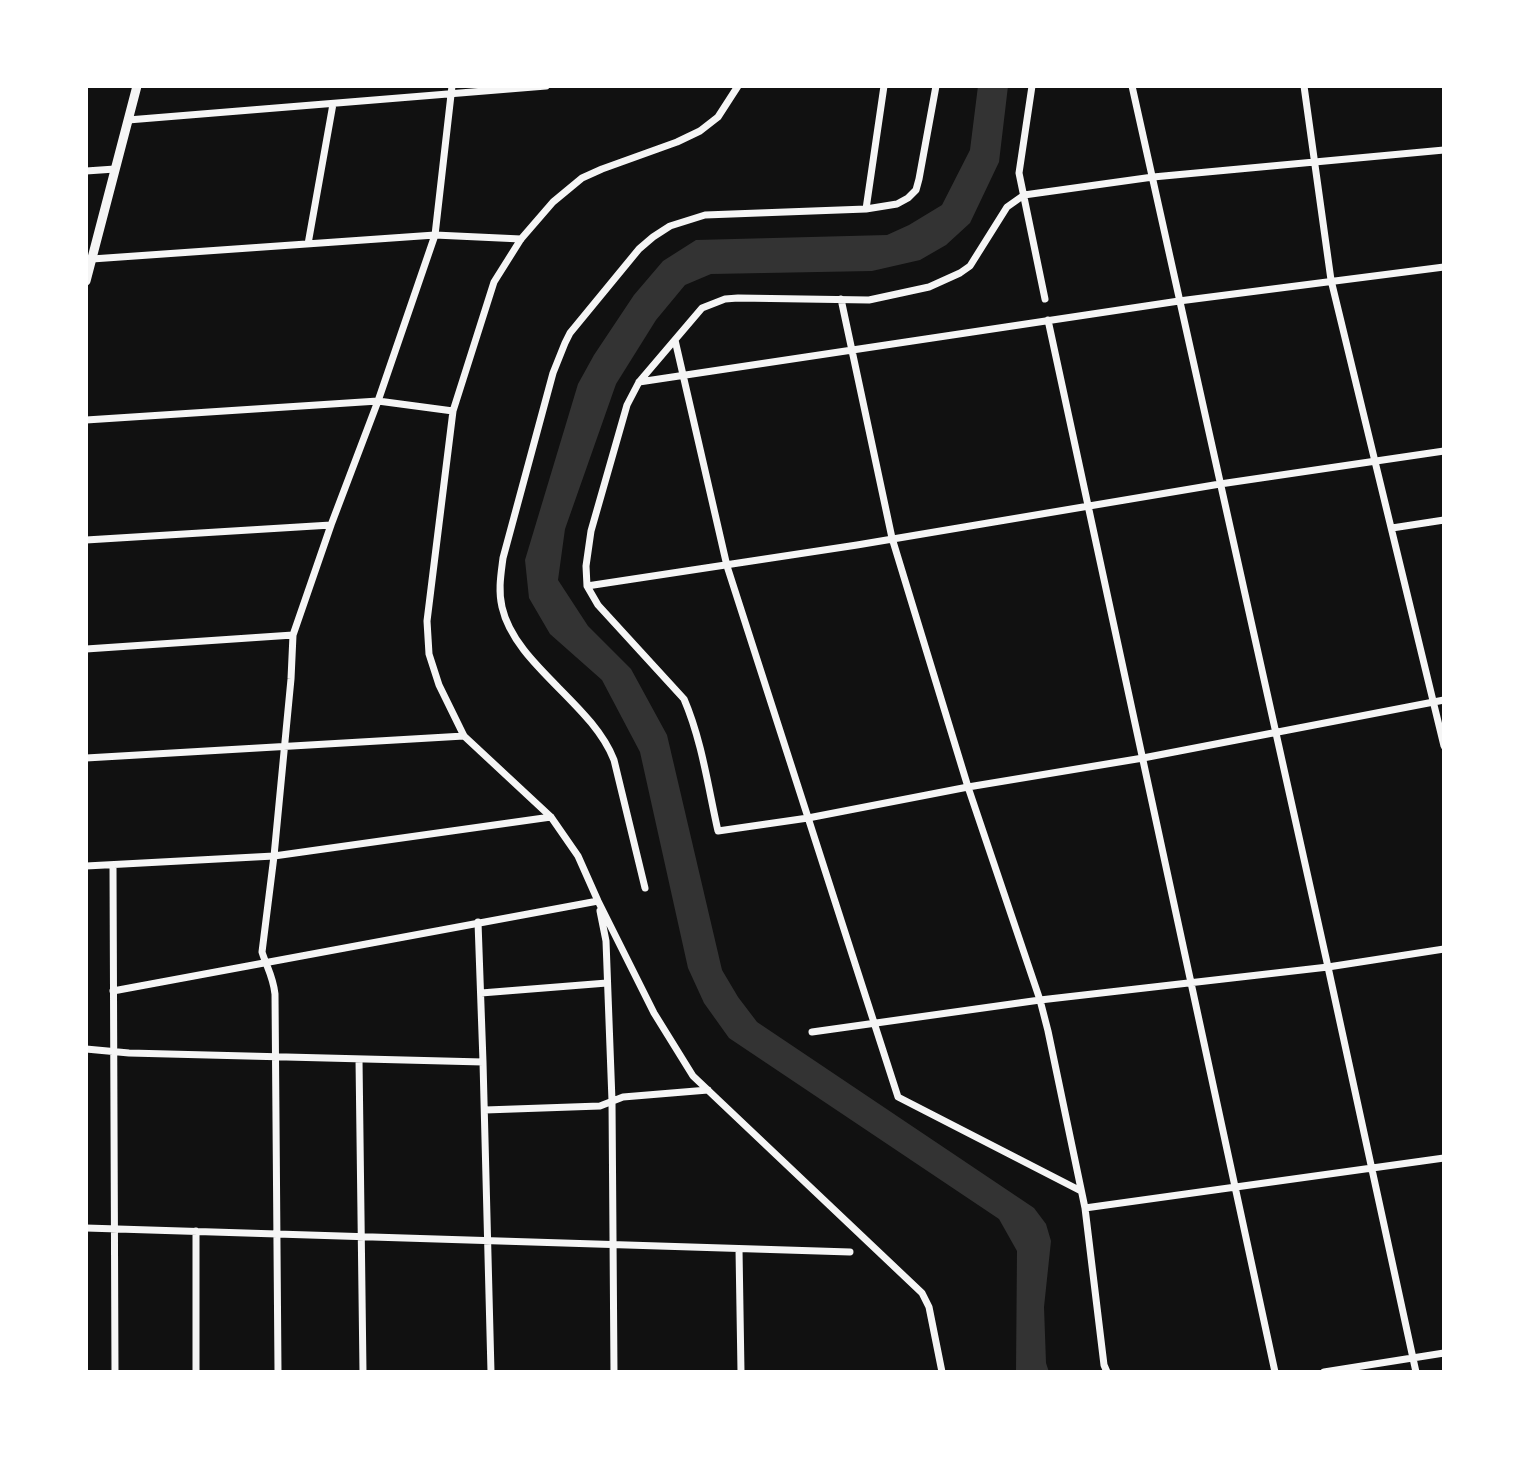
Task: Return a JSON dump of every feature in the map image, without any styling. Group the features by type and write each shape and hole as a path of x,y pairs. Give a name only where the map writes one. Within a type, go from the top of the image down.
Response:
{"street":[{"path":"86,281 137,86"},
{"path":"128,120 333,104 452,90 546,86"},
{"path":"738,86 718,117 700,131 582,178 553,202 521,239 494,282 453,411 427,621 429,654 439,685 464,736 551,817 578,856 654,1013 693,1076 922,1293 929,1307 942,1372"},
{"path":"866,209 884,86"},
{"path":"645,888 608,745 522,647 502,608 499,584 503,558 553,373 570,333 639,249 670,226 714,214 866,209 897,204 908,198 916,190 936,86"},
{"path":"1032,86 1019,173 1045,299"},
{"path":"1132,86 1416,1372"},
{"path":"1304,86 1331,280 1444,746"},
{"path":"278,1372 274,983 265,963 262,942 274,856 293,635 435,235 452,90"},
{"path":"308,244 333,104"},
{"path":"1444,150 1153,177 1024,195 1007,207 970,266 929,287 869,300 725,299 702,308 639,382 627,405 591,531 586,566 587,586 598,605 684,699 692,716 718,831 808,818 1143,758 1444,700"},
{"path":"86,171 115,169"},
{"path":"92,259 435,235 521,239"},
{"path":"639,382 1179,301 1444,267"},
{"path":"841,299 892,538 968,787 1048,1031 1085,1208 1107,1372"},
{"path":"1048,320 1275,1372"},
{"path":"675,340 727,566 898,1097 1081,1191"},
{"path":"86,420 378,401 453,411"},
{"path":"587,586 1444,451"},
{"path":"1392,528 1444,520"},
{"path":"86,540 331,525"},
{"path":"86,649 293,635"},
{"path":"86,758 464,736"},
{"path":"86,866 274,856 551,817"},
{"path":"113,865 115,1372"},
{"path":"113,991 598,901"},
{"path":"598,901 606,941 612,1101 614,1372"},
{"path":"478,922 491,1372"},
{"path":"812,1032 1040,1000 1328,967 1444,949"},
{"path":"481,993 607,983"},
{"path":"86,1049 483,1062"},
{"path":"359,1059 363,1372"},
{"path":"485,1110 600,1106 623,1097 708,1090"},
{"path":"1085,1208 1444,1158"},
{"path":"86,1228 850,1252"},
{"path":"196,1231 196,1372"},
{"path":"739,1249 741,1372"},
{"path":"1324,1372 1444,1353"}],"shaded area":[{"path":"978,86 1008,86 999,162 970,223 946,245 920,260 872,271 711,274 685,285 656,320 616,384 565,529 558,580 588,626 631,669 667,735 722,970 738,997 757,1022 1034,1208 1046,1224 1051,1241 1044,1307 1049,1372 1016,1372 1017,1251 999,1219 729,1038 704,1003 688,968 640,752 602,680 550,634 529,598 525,560 578,384 634,295 663,261 696,240 887,235 909,225 942,205 970,150"}]}
